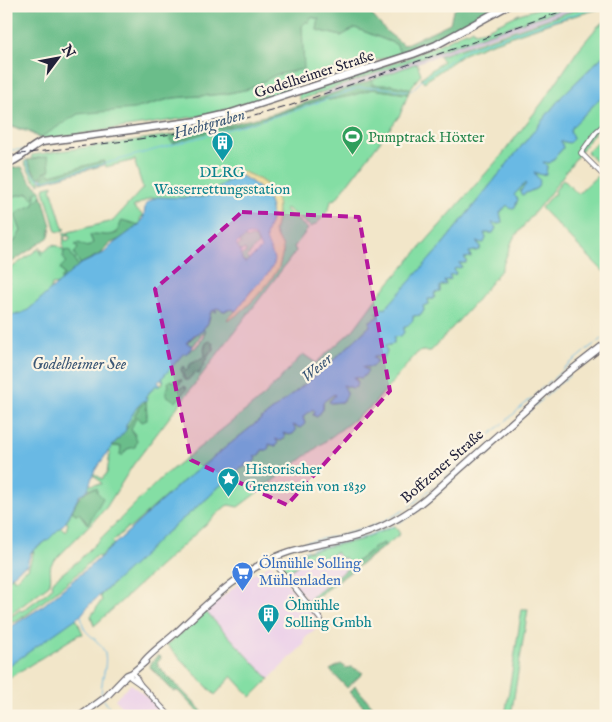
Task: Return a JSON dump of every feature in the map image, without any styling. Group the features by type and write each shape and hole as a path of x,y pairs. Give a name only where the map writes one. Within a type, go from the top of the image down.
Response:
{"main road":[{"name":"Godelheimer Straße","path":"6,164 19,159 34,146 42,142 197,121 228,114 413,54 436,45 506,6"}],"street":[{"path":"394,8 400,6"},
{"path":"606,122 596,132 582,153 606,178"},
{"name":"Boffzener Straße","path":"80,716 104,699 120,684 124,683 149,655 158,650 229,584 250,569 292,550 363,534 380,528 405,515 424,501 565,375 606,343"},
{"path":"270,559 321,620"},
{"path":"132,674 170,716"}],"highlighted area":[{"path":"242,212 359,217 390,391 287,505 191,460 155,289"}],"shaded area":[{"path":"571,6 587,6 488,38 324,96 323,93"},
{"path":"336,552 353,565 308,601 286,574 312,555 323,558"},
{"path":"271,564 321,624 303,640 305,643 269,679 205,611 243,580"},
{"path":"131,684 150,700 164,716 128,716 115,699"}],"green space":[{"path":"6,6 134,109 173,98 224,94 249,89 275,75 303,69 302,26 311,17 319,19 317,30 341,36 355,28 396,44 401,55 337,68 277,93 207,115 41,140 29,132 6,126"},
{"path":"6,6 364,6 387,32 404,45 450,23 453,11 459,6 498,6 442,37 401,55 396,44 355,28 341,36 317,30 319,19 311,17 309,22 302,26 304,69 275,75 249,89 224,94 173,98 134,109 78,114 40,138 28,130 6,125"},
{"path":"547,6 571,6 300,100 298,94 405,59 466,31 468,32 473,29 475,32 485,30 519,14"},
{"path":"587,6 606,7 556,21 486,45 464,54 424,82 421,78 443,61 439,56"},
{"path":"606,21 606,53 562,96 437,251 394,301 377,313 378,318 370,321 370,326 324,369 181,483 130,528 128,527 112,542 114,544 99,557 96,556 74,577 29,613 17,621 6,624 6,620 49,591 53,586 54,580 78,561 161,478 264,396 303,354 316,363 354,329 382,291 501,156 542,103 578,50 598,26"},
{"path":"417,63 421,74 410,89 392,85 370,85 373,83 372,80"},
{"path":"372,80 374,83 371,85 392,85 410,89 408,94 372,89 350,96 328,100 327,98 254,122 210,131 173,143 170,140 171,135 269,115"},
{"path":"372,89 408,94 400,115 336,199 331,200 327,212 318,223 311,227 286,208 285,210 308,229 294,247 296,251 133,465 106,508 52,563 49,585 6,618 8,585 6,585 6,581 13,576 13,579 17,579 23,571 28,569 34,551 30,554 31,552 49,539 60,527 66,531 68,523 66,522 72,511 76,514 79,513 87,524 92,517 97,492 94,488 88,489 88,485 102,484 92,475 93,473 102,479 107,473 110,453 108,452 112,446 122,447 121,456 127,449 131,448 135,434 131,431 132,425 137,416 147,416 146,402 140,406 126,430 127,422 135,410 144,400 146,401 144,399 156,385 163,384 162,378 183,353 190,351 192,347 194,349 202,340 205,332 193,346 186,344 207,325 213,310 216,312 215,309 217,308 224,311 232,309 236,311 227,320 259,293 283,254 275,233 276,224 239,171 235,179 227,182 207,196 150,198 133,207 144,216 141,217 139,225 127,222 120,230 109,236 95,234 90,236 93,243 87,247 78,247 80,263 99,254 99,256 78,266 74,258 66,260 62,266 64,275 61,279 62,281 59,284 52,285 48,294 39,303 24,313 6,314 6,279 9,283 10,275 7,271 38,249 41,255 42,254 40,247 44,252 52,245 58,246 63,250 64,233 68,233 64,238 66,241 70,239 70,236 67,237 69,232 113,221 143,188 135,160 106,167 104,161 50,174 40,178 40,184 34,180 24,162 27,160 34,174 42,174 44,173 48,156 31,160 32,155 171,135 170,140 173,143 210,131 279,114 327,98 329,100","holes":["213,343 214,349 209,353 199,374 195,371 186,380 181,369 183,367 186,372 196,360 202,359"]},
{"path":"606,92 606,120 513,239 501,270 431,351 417,353 372,406 238,507 226,506 94,626 91,616 102,600 100,596 160,538 225,482 236,476 238,470 245,466 245,464 252,464 256,459 254,456 259,456 262,450 267,450 268,444 276,446 278,442 275,439 281,441 285,438 283,433 293,434 295,430 294,425 300,428 305,423 303,417 313,409 315,411 313,415 317,417 323,409 323,402 334,394 329,401 330,403 342,402 346,397 346,393 342,385 356,387 358,383 357,380 352,378 353,376 362,378 368,371 362,367 372,367 377,361 373,356 383,358 387,352 385,346 394,343 393,337 401,336 404,332 404,327 413,320 413,316 421,315 424,310 423,306 429,304 428,299 433,299 434,293 440,292 440,286 446,284 444,281 451,279 449,275 456,274 454,269 462,267 459,263 466,263 464,258 471,257 469,252 480,250 480,245 476,242 484,242 486,238 484,233 493,233 496,228 492,223 499,224 502,222 500,213 507,205 512,209 515,207 518,199 514,195 525,183 520,192 522,195 537,188 539,181 534,172 542,175 546,173 547,166 543,162 550,163 563,148 561,141 569,143 573,139 571,128"},
{"path":"606,133 606,172 587,152"},
{"path":"48,156 50,170 37,177 27,160"},
{"path":"103,161 104,165 42,182 43,176 49,173 51,175"},
{"path":"22,167 31,182 40,189 40,191 35,193 35,198 32,198 29,193 9,197 6,189 6,168"},
{"path":"597,176 606,185 606,274 541,208 555,194 554,192 563,179 578,194"},
{"path":"53,185 51,188 63,228 66,229 59,232 56,231 44,190 45,187"},
{"path":"6,189 10,197 29,193 35,198 34,192 40,191 40,189 42,195 18,222 21,231 15,241 6,248 6,241 10,238 14,228 9,213 9,201 6,200"},
{"path":"42,195 51,226 49,237 6,266 6,248 15,241 21,231 15,215 19,211 34,205 35,200 39,200"},
{"path":"122,220 139,225 120,239 109,244 102,253 80,264 74,253 78,247 75,245 79,243 87,247 93,243 90,235 117,233"},
{"path":"245,237 246,239 256,238 258,244 247,257 249,260 246,262 242,260 241,256 246,252 245,249 241,251 237,247 241,244 240,240"},
{"path":"69,250 78,266 62,281 61,279 64,275 60,268 66,262 63,257 64,251"},
{"path":"210,341 214,349 209,353 199,374 195,372 188,380 185,380 181,369 183,366 186,371 192,362 202,359 205,354 206,343"},
{"path":"181,379 182,382 177,386 178,390 184,386 187,388 176,402 166,395 166,390 170,380 174,382"},
{"path":"146,401 147,420 142,422 137,416 131,429 137,441 135,447 127,449 121,457 121,446 112,446 128,427 140,406"},
{"path":"97,488 97,492 103,498 88,524 79,513 76,514 72,511 80,496"},
{"path":"395,526 400,534 385,546 383,543 375,547 353,565 344,557 341,559 336,552 329,557 327,555 318,563 312,555 288,572 279,560 307,551 360,540"},
{"path":"384,543 385,546 309,603 308,601 316,593 375,547"},
{"path":"522,609 528,609 511,716 505,716"},
{"path":"205,611 269,679 251,697 232,676 215,695 167,645"},
{"path":"76,618 83,634 78,635 6,680 6,668"},
{"path":"157,656 161,658 157,663 159,667 202,711 200,714 178,691 173,691 150,667"},
{"path":"341,664 346,668 352,667 363,673 347,688 330,670"},
{"path":"355,686 381,716 372,716 350,692"}],"sand":[{"path":"240,171 260,180 273,192 278,208 274,231 283,252 276,273 241,312 228,320 274,264 266,238 271,219 270,205 257,186 238,175"}],"water":[{"path":"606,53 606,92 571,128 570,131 573,139 569,143 561,141 563,148 550,163 543,162 547,166 546,174 542,175 534,172 540,181 537,188 522,195 520,192 525,183 514,195 518,199 515,207 511,209 507,205 500,213 502,222 499,224 492,223 496,228 493,233 484,233 486,238 484,243 476,242 480,245 480,250 469,252 471,257 464,258 466,263 459,263 462,267 454,269 456,274 449,275 451,279 444,281 446,284 440,286 440,292 434,293 433,299 428,299 429,304 423,306 424,310 421,315 413,316 413,320 404,327 404,332 401,336 394,337 394,343 385,346 387,352 383,358 374,356 373,358 377,360 372,367 362,367 368,371 362,378 353,377 358,383 356,387 343,385 347,393 342,402 329,402 334,394 323,402 323,409 317,417 313,415 315,411 313,409 303,417 305,424 300,428 293,425 296,430 294,433 289,435 283,433 285,437 281,441 275,439 278,442 276,446 269,444 267,450 262,450 259,456 254,456 256,459 252,464 245,464 246,466 238,470 236,476 225,482 160,538 139,560 89,605 81,615 6,668 6,630 40,608 95,562 181,483 324,369 370,326 370,321 378,317 378,311 383,308 385,309 437,251 562,96"},
{"name":"Godelheimer See","path":"238,175 251,182 267,198 270,205 271,219 266,238 274,264 236,311 232,309 224,311 217,308 215,309 217,312 213,310 208,323 203,329 205,331 203,330 194,335 186,343 193,346 187,353 183,354 162,378 164,381 160,380 158,382 160,385 158,387 156,385 146,396 146,401 144,400 137,407 126,425 126,430 94,472 88,489 79,496 66,522 49,539 31,552 27,565 6,581 6,314 17,315 28,310 79,265 104,253 139,225 148,202 157,197 204,197 235,179","holes":["248,235 256,237 261,249 244,262 236,244"]}],"waterway":[{"name":"Hechtgraben","path":"411,91 423,79 467,49 600,6"},
{"name":"Hechtgraben","path":"26,161 36,177 46,180 294,111 358,88 377,87 408,91"},
{"name":"Hechtgraben","path":"6,150 23,150"},
{"path":"586,350 602,339"},
{"path":"598,353 606,348"},
{"path":"562,370 584,352"},
{"path":"553,379 561,372"},
{"path":"559,384 569,376"},
{"path":"546,385 550,381"},
{"path":"535,395 543,387"},
{"path":"545,397 556,387"},
{"path":"519,409 532,398"},
{"path":"534,406 543,399"},
{"path":"525,415 532,409"},
{"path":"506,421 518,410"},
{"path":"512,427 523,417"},
{"path":"490,435 503,423"},
{"path":"498,439 509,430"},
{"path":"477,447 488,437"},
{"path":"488,449 495,441"},
{"path":"463,460 474,450"},
{"path":"474,461 485,451"},
{"path":"457,466 461,462"},
{"path":"466,469 471,463"},
{"path":"450,471 455,467"},
{"path":"459,475 463,472"},
{"path":"436,484 448,474"},
{"path":"437,495 456,477"},
{"path":"423,496 433,486"},
{"path":"427,503 434,497"},
{"path":"409,507 420,498"},
{"path":"415,513 425,505"},
{"path":"392,517 406,509"},
{"path":"398,523 412,515"},
{"path":"380,523 389,518"},
{"path":"363,530 377,524"},
{"path":"311,549 361,538 393,526"},
{"path":"345,534 360,530"},
{"path":"275,551 306,542 342,535"},
{"path":"289,555 307,550"},
{"path":"81,615 85,630 99,643 105,654 102,697"},
{"path":"104,700 115,716"}],"railway":[{"path":"6,156 196,130 239,120 286,107 577,6"}],"place":[{"name":"Pumptrack Höxter","path":"352,156"},
{"name":"DLRG Wasserrettungsstation","path":"222,162"},
{"name":"Historischer Grenzstein von 1839","path":"229,497"},
{"name":"Ölmühle Solling Mühlenladen","path":"243,591"},
{"name":"Ölmühle Solling Gmbh","path":"269,633"}],"water label":[{"name":"Weser","path":"316,367"}]}
